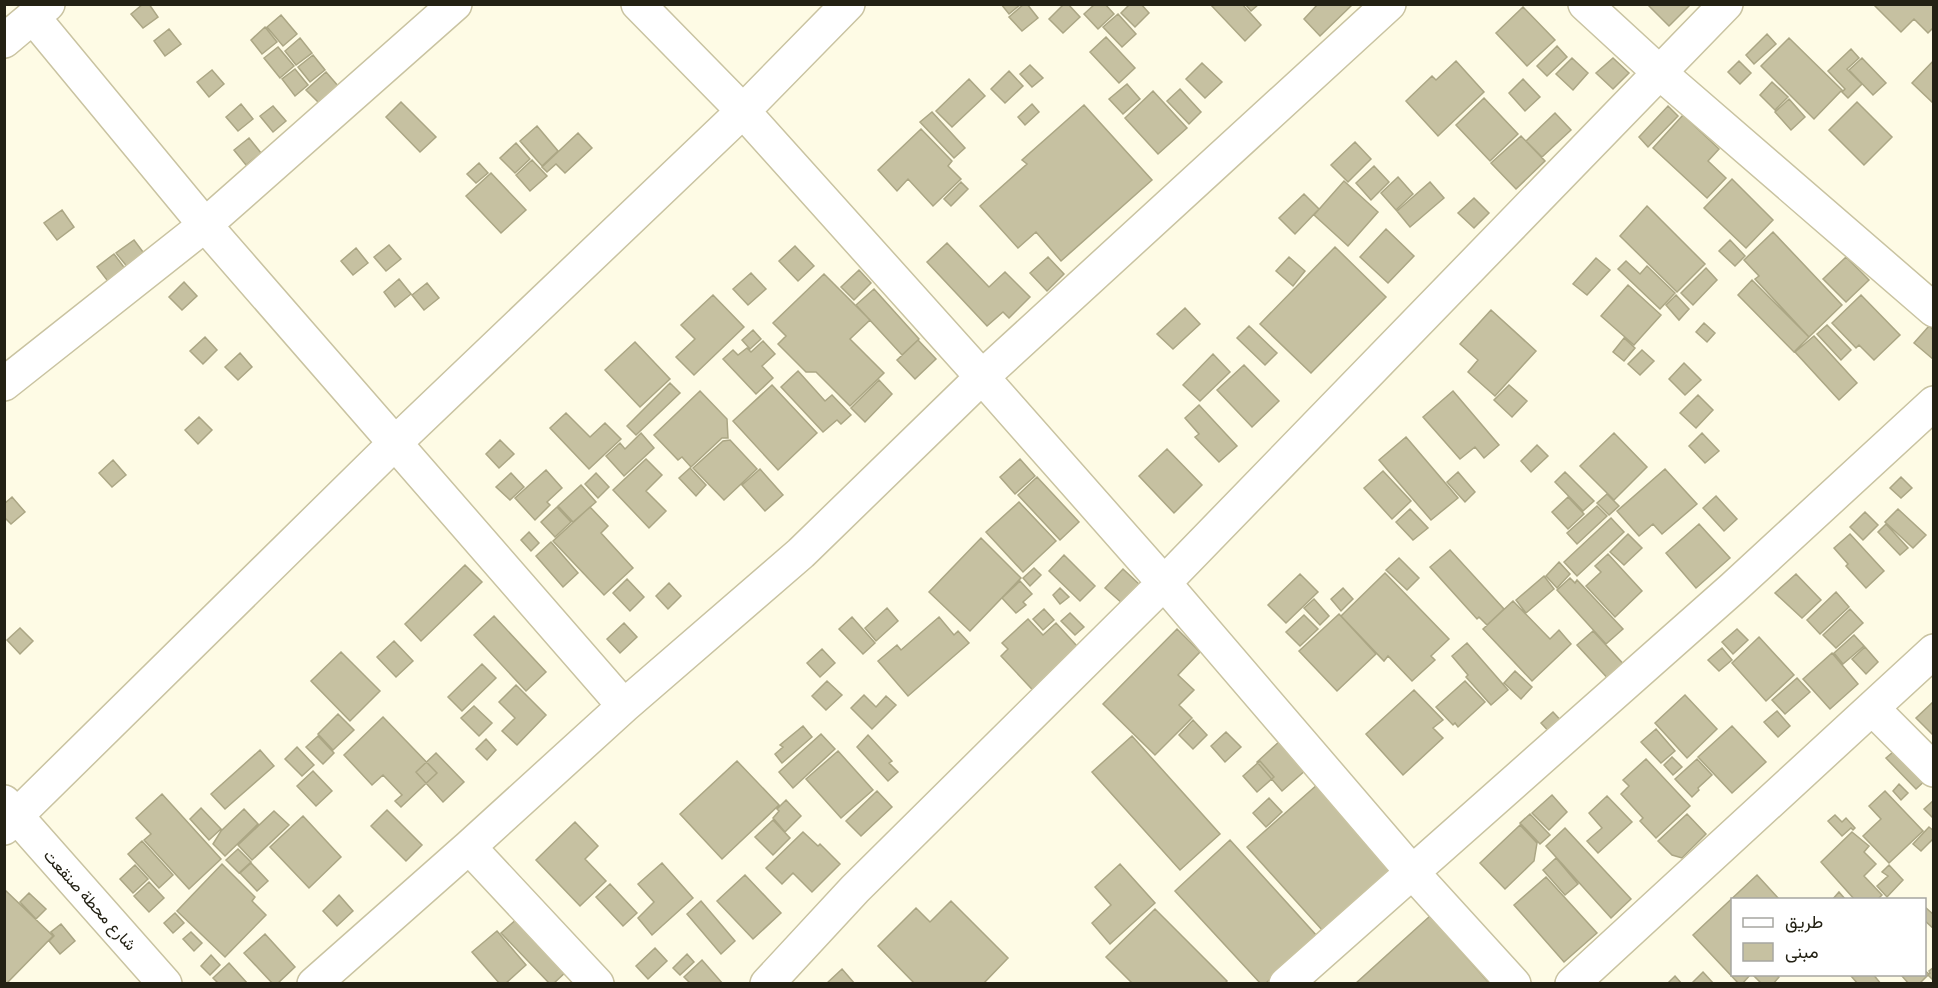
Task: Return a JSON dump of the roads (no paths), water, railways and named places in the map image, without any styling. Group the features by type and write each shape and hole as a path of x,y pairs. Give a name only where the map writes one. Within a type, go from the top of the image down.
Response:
{"street":[{"path":"4,384 205,225 455,4"},
{"path":"638,4 743,111 982,377 1164,583 1412,872 1514,984"},
{"path":"8,815 743,111 848,4"},
{"path":"314,984 470,848 624,706 801,553 982,377 1389,4"},
{"path":"1585,4 1660,73 1934,310"},
{"path":"767,984 855,889 1164,583 1726,4"},
{"path":"4,41 41,11 205,225 624,706"},
{"path":"1286,984 1732,588 1934,404"},
{"path":"1572,984 1934,651"},
{"path":"1872,708 1934,770"},
{"name":"شارع محطة صنقعت","path":"8,815 165,984"},
{"path":"470,848 597,984"}]}
